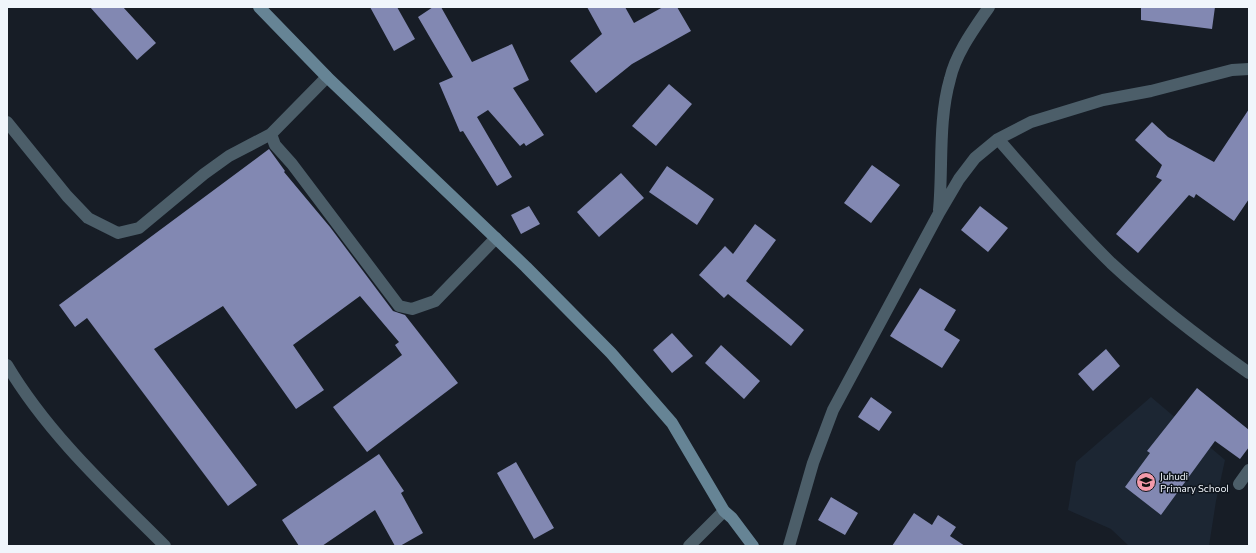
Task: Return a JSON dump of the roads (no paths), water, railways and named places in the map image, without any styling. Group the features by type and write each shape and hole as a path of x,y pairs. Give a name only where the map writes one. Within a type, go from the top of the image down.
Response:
{"street":[{"path":"258,7 327,77 496,238 611,353 672,424 724,511 753,546"},
{"path":"939,213 943,118 950,78 957,58 989,7"},
{"path":"789,546 813,463 833,410 939,213 959,179 975,158 998,139 1031,122 1074,108 1232,70 1249,69"},
{"path":"7,122 67,196 88,218 118,233 139,228 204,174 229,156 271,134 327,77"},
{"path":"271,134 274,145 292,164 399,306 412,310 435,301 496,238"},
{"path":"998,139 1035,182 1111,262 1163,308 1249,373"},
{"path":"7,365 17,382 73,452 110,493 165,546"},
{"path":"1239,484 1249,470"},
{"path":"689,546 724,511"}],"place":[{"name":"Juhudi Primary School","path":"1146,482"}]}
